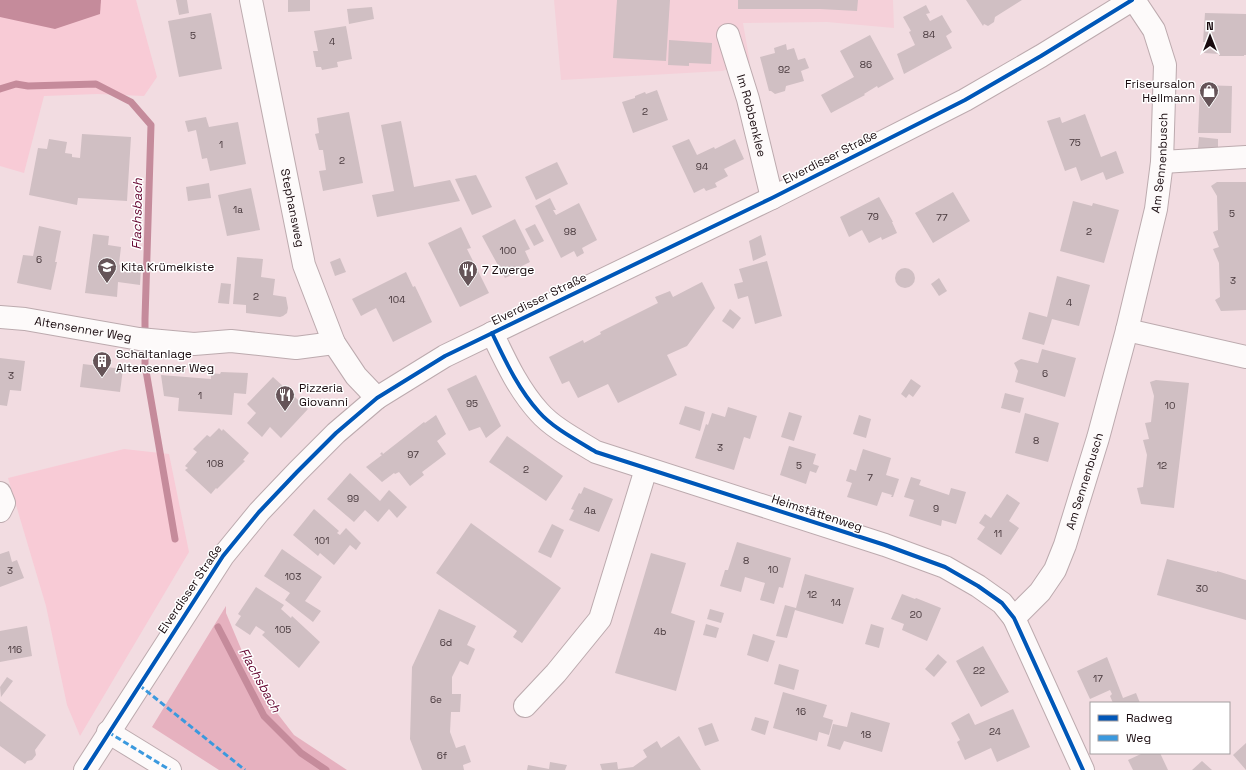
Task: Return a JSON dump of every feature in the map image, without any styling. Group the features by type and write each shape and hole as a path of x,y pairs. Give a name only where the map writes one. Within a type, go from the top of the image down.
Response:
{"street":[{"name":"Stephansweg","path":"251,0 304,265 334,343 356,376 377,398"},
{"name":"Am Sennenbusch","path":"1014,618 1040,592 1055,570 1065,545 1098,438 1127,330 1156,209 1162,162 1164,65 1154,30 1133,0"},
{"name":"Elverdisser Straße","path":"85,770 108,732 223,556 259,512 297,472 336,433 377,398 445,356 772,198 965,100 1133,0"},
{"name":"Im Robbenklee","path":"728,35 748,99 772,198"},
{"path":"1162,162 1246,157"},
{"name":"Altensenner Weg","path":"0,316 147,340 194,344 231,341 296,348 334,343"},
{"path":"1127,330 1246,357"},
{"name":"Heimstättenweg","path":"492,333 510,371 539,412 565,433 596,452 885,545 945,567 978,586 1002,603 1014,618 1083,770"},
{"path":"525,706 556,673 600,619 646,469"},
{"path":"0,493 4,503 0,511"},
{"path":"108,732 170,770"}],"shaded area":[{"path":"0,0 136,0 157,77 144,96 97,94 44,96 24,173 0,166"},
{"path":"0,0 101,0 100,14 55,29 0,17"},
{"path":"554,0 893,0 894,28 827,22 743,23 750,63 722,71 561,80"},
{"path":"124,449 169,454 189,552 80,736 67,705 46,606 8,478"},
{"path":"226,606 226,613 257,687 294,735 347,770 219,770 152,727"}],"building":[{"path":"176,0 187,0 189,13 179,15"},
{"path":"288,0 310,0 310,11 288,12"},
{"path":"617,0 670,0 666,61 613,58"},
{"path":"738,0 858,0 857,11 820,9 738,9"},
{"path":"966,0 1022,0 995,17 994,22 988,26 984,24 983,26"},
{"path":"926,5 930,13 926,14 930,21 942,15 952,32 946,36 952,48 904,74 897,54 915,45 909,32 911,31 903,17"},
{"path":"372,7 374,19 349,24 347,9"},
{"path":"211,13 222,69 179,77 168,21"},
{"path":"1205,13 1246,14 1246,55 1219,56 1219,54 1204,53 1205,42 1203,42"},
{"path":"346,26 352,59 337,62 338,67 322,70 321,67 316,67 313,51 318,51 314,31"},
{"path":"870,35 894,79 878,88 877,86 864,94 865,95 831,113 821,95 854,77 840,51"},
{"path":"669,40 712,43 711,64 689,63 689,66 668,65"},
{"path":"786,44 787,50 794,48 798,60 805,58 809,68 801,71 804,81 786,86 785,91 775,94 769,91 760,57 775,53 774,48"},
{"path":"1200,85 1232,86 1231,133 1198,133"},
{"path":"657,90 668,120 633,133 622,102 635,98 635,96 645,92 646,94"},
{"path":"349,112 363,183 323,191 319,171 326,170 323,150 319,150 315,134 319,133 317,118"},
{"path":"1085,114 1101,157 1116,151 1124,173 1106,180 1103,172 1081,181 1076,167 1065,171 1047,121 1060,117 1062,123"},
{"path":"206,117 209,127 238,122 246,164 210,171 207,158 202,159 196,130 188,132 185,121"},
{"path":"401,121 414,187 450,180 460,201 377,217 372,195 394,191 381,125"},
{"path":"82,134 131,137 127,201 78,198 77,205 29,195 38,148 47,149 49,139 67,142 65,153 72,154 72,157 80,158"},
{"path":"1199,137 1218,139 1218,149 1198,148"},
{"path":"689,139 697,155 714,147 715,149 735,139 744,159 724,169 728,176 715,183 717,187 706,191 704,188 694,193 672,146"},
{"path":"557,162 568,184 536,200 525,177"},
{"path":"476,175 492,207 472,215 455,179"},
{"path":"1217,182 1246,182 1246,310 1221,311 1215,300 1220,297 1219,263 1213,249 1219,247 1213,232 1218,230 1217,196 1211,186"},
{"path":"209,183 211,198 188,201 186,187"},
{"path":"251,188 260,230 227,236 218,195"},
{"path":"953,192 970,221 933,243 915,213"},
{"path":"879,197 893,222 897,233 882,240 881,237 869,243 862,230 849,237 840,217"},
{"path":"550,198 556,210 553,210 556,215 579,203 597,240 582,248 584,253 577,257 574,251 561,258 535,206"},
{"path":"1073,201 1092,206 1093,203 1119,210 1104,263 1060,251"},
{"path":"515,219 530,249 525,251 530,262 516,269 518,272 505,278 482,236"},
{"path":"535,224 544,241 534,246 525,229"},
{"path":"39,226 61,231 55,262 57,262 51,290 17,283 23,255 33,256"},
{"path":"461,227 471,248 467,249 489,293 460,307 428,243"},
{"path":"93,234 109,236 108,245 121,247 119,264 120,271 127,272 128,266 141,268 140,285 118,282 117,297 85,293"},
{"path":"761,235 766,255 753,261 749,241"},
{"path":"237,257 263,259 261,277 275,279 273,295 286,297 288,308 287,313 280,317 246,313 246,305 233,304"},
{"path":"340,258 346,272 335,276 330,262"},
{"path":"767,261 782,316 755,324 748,296 738,299 734,284 743,282 739,269"},
{"path":"905,268 912,271 915,278 912,285 905,288 898,285 895,278 898,271"},
{"path":"406,272 413,287 415,286 432,322 393,342 376,308 361,316 352,299"},
{"path":"1057,276 1090,285 1079,326 1052,319 1044,345 1022,339 1029,312 1047,317"},
{"path":"939,278 947,291 939,296 931,284"},
{"path":"702,282 715,308 687,346 667,355 677,375 618,403 608,384 578,398 569,381 562,384 549,357 583,340 584,343 601,334 600,332 658,303 655,297 670,291 673,297"},
{"path":"221,283 231,284 229,304 218,303"},
{"path":"730,309 741,318 733,329 722,321"},
{"path":"1042,349 1076,358 1065,397 1015,382 1018,371 1014,363 1021,359 1038,363"},
{"path":"0,358 25,361 21,391 10,390 7,406 0,405"},
{"name":"Schaltanlage Altensenner Weg","path":"83,364 123,369 120,392 80,387"},
{"path":"221,372 248,373 246,394 234,393 232,415 178,411 179,398 164,396 161,375 211,379 211,373 220,374"},
{"path":"476,375 501,426 486,438 480,427 469,431 447,389"},
{"path":"273,377 308,409 281,438 270,427 262,437 247,423 256,413 247,404"},
{"path":"911,379 921,386 913,397 909,394 906,398 901,394"},
{"path":"1156,380 1189,383 1174,508 1141,504 1137,488 1143,487 1147,455 1143,440 1149,439 1145,423 1151,422 1154,396 1150,382"},
{"path":"1005,393 1024,398 1020,413 1001,408"},
{"path":"685,406 705,412 700,431 679,424"},
{"path":"728,407 757,416 750,439 744,437 734,470 695,458 706,424 708,425 712,413 725,417"},
{"path":"789,412 802,416 794,441 781,437"},
{"path":"1025,413 1059,423 1048,462 1015,453"},
{"path":"436,415 446,434 437,441 446,454 422,472 424,475 410,486 399,472 394,473 382,482 366,467 382,455 380,454 382,452 383,454 424,422 425,423"},
{"path":"859,415 871,419 866,438 853,434"},
{"path":"219,428 222,431 223,429 249,453 243,460 245,461 211,494 185,470 188,468 185,466 197,452 193,449 207,435 210,437"},
{"path":"507,436 563,476 546,501 489,462"},
{"path":"789,446 816,454 813,464 819,466 816,473 810,471 806,484 780,475"},
{"path":"863,449 891,458 886,475 899,479 893,497 891,497 892,495 882,492 877,506 847,497 852,483 846,481 850,469 856,471"},
{"path":"350,473 380,501 389,490 407,507 397,518 389,509 378,522 365,510 354,522 327,499"},
{"path":"911,477 921,480 919,485 949,495 951,488 966,492 956,524 942,520 941,526 909,516 914,500 904,497"},
{"path":"584,487 613,499 599,532 569,520 574,510 571,509 579,493 581,494"},
{"path":"1007,494 1020,503 1009,521 1019,528 1001,555 977,539 985,527 979,523 985,514 991,518"},
{"path":"314,509 339,531 337,533 340,535 346,528 361,543 356,550 350,545 334,565 320,553 318,556 293,535"},
{"path":"471,523 561,588 522,643 513,637 517,631 436,573"},
{"path":"552,524 564,530 551,558 538,552"},
{"path":"737,542 791,558 783,588 779,587 774,604 760,600 765,583 745,577 741,592 720,586 725,570 728,570"},
{"path":"282,549 322,577 305,601 321,611 313,622 285,600 290,593 264,576"},
{"path":"9,551 12,562 17,560 24,578 0,587 0,554"},
{"path":"651,553 686,563 671,613 695,621 676,691 615,673"},
{"path":"1167,559 1217,571 1246,580 1246,620 1157,595"},
{"path":"805,574 854,588 843,624 795,610 787,638 776,636 785,605 796,608"},
{"path":"256,587 284,605 281,609 291,618 292,616 320,642 299,668 262,635 265,632 256,626 250,635 235,625 241,616 238,614"},
{"path":"902,594 941,608 927,641 902,630 904,624 891,619"},
{"path":"439,609 476,626 467,645 475,649 468,665 460,661 452,677 452,694 461,694 460,712 451,712 450,732 456,748 465,745 471,762 463,765 464,770 422,770 410,739 412,667"},
{"path":"710,609 724,613 721,623 707,619"},
{"path":"706,624 719,628 716,638 703,635"},
{"path":"871,624 884,628 879,648 865,644"},
{"path":"27,626 32,656 0,662 0,631"},
{"path":"753,634 775,641 768,662 747,655"},
{"path":"983,646 1009,692 981,707 956,661"},
{"path":"938,654 947,662 934,677 925,669"},
{"path":"1107,657 1123,698 1136,693 1140,702 1113,702 1110,696 1112,694 1110,690 1090,699 1077,671"},
{"path":"779,664 799,670 794,690 774,684"},
{"path":"7,677 13,681 1,697 0,687"},
{"path":"783,692 827,705 823,717 833,720 829,735 819,732 817,741 773,728"},
{"path":"0,701 46,735 35,750 36,755 32,760 27,761 25,764 0,746"},
{"path":"1013,709 1030,747 997,762 991,748 965,760 957,742 960,740 951,723 969,713 975,725"},
{"path":"851,712 890,723 882,752 844,741 840,750 827,746 833,724 847,727"},
{"path":"755,717 769,721 765,735 751,730"},
{"path":"712,723 719,741 705,746 698,728"},
{"path":"679,736 701,770 602,770 600,764 617,762 618,769 633,767 647,757 643,750 657,741 661,748"},
{"path":"1246,743 1246,770 1233,755"},
{"path":"1141,754 1160,754 1168,770 1133,770 1128,760"},
{"path":"1202,761 1212,770 1192,770"},
{"path":"550,762 567,765 565,770 527,770 528,765 549,769"}],"waterway":[{"name":"Flachsbach","path":"0,89 16,84 28,86 96,84 131,102 151,125 145,365 175,539"},
{"name":"Flachsbach","path":"218,627 264,716 301,753 326,770"}],"marked path":[{"path":"139,685 245,770"},
{"path":"108,732 170,770"}],"cycle path":[{"path":"85,770 223,556 259,512 297,472 336,433 377,398 445,356 772,198 965,100 1041,56 1132,0"},
{"path":"492,333 518,384 531,403 558,429 596,452 885,545 945,567 978,586 1002,603 1014,618 1083,770"}],"place":[{"name":"Friseursalon Hellmann","path":"1209,108"},
{"name":"Kita Krümelkiste","path":"107,284"},
{"name":"7 Zwerge","path":"468,287"},
{"name":"Schaltanlage Altensenner Weg","path":"102,378"},
{"name":"Pizzeria Giovanni","path":"285,412"}]}
